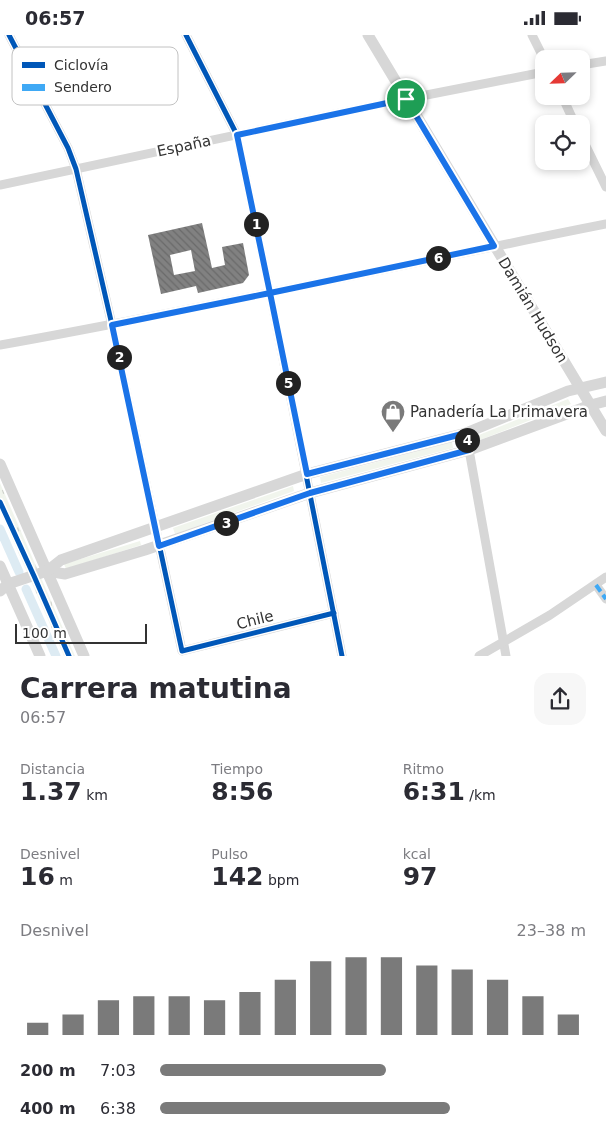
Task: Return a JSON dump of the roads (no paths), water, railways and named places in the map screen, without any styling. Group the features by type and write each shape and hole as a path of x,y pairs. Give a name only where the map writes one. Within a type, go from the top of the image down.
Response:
{"street":[{"path":"9,35 15,47"},
{"path":"186,35 237,135 307,474 342,656"},
{"name":"Damián Hudson","path":"368,35 606,431"},
{"path":"532,35 540,50"},
{"path":"590,64 606,61"},
{"name":"España","path":"0,185 406,99 535,74"},
{"path":"46,105 68,148 76,169 112,325 159,546"},
{"path":"590,154 606,187"},
{"path":"0,345 112,325 606,224"},
{"path":"3,586 47,571 61,560 307,474 466,433 580,387 606,382"},
{"path":"47,571 65,575 159,546 310,493 469,450 590,405 606,401"},
{"path":"466,433 506,656"},
{"path":"0,464 84,656"},
{"name":"Chile","path":"159,546 182,651 334,613"},
{"path":"0,566 3,586 40,656"},
{"path":"479,656 550,615 606,577"},
{"path":"596,585 606,599"}],"waterway":[{"path":"0,529 19,572"},
{"path":"26,589 56,656"}],"place":[{"name":"Panadería La Primavera","path":"393,433"}]}
